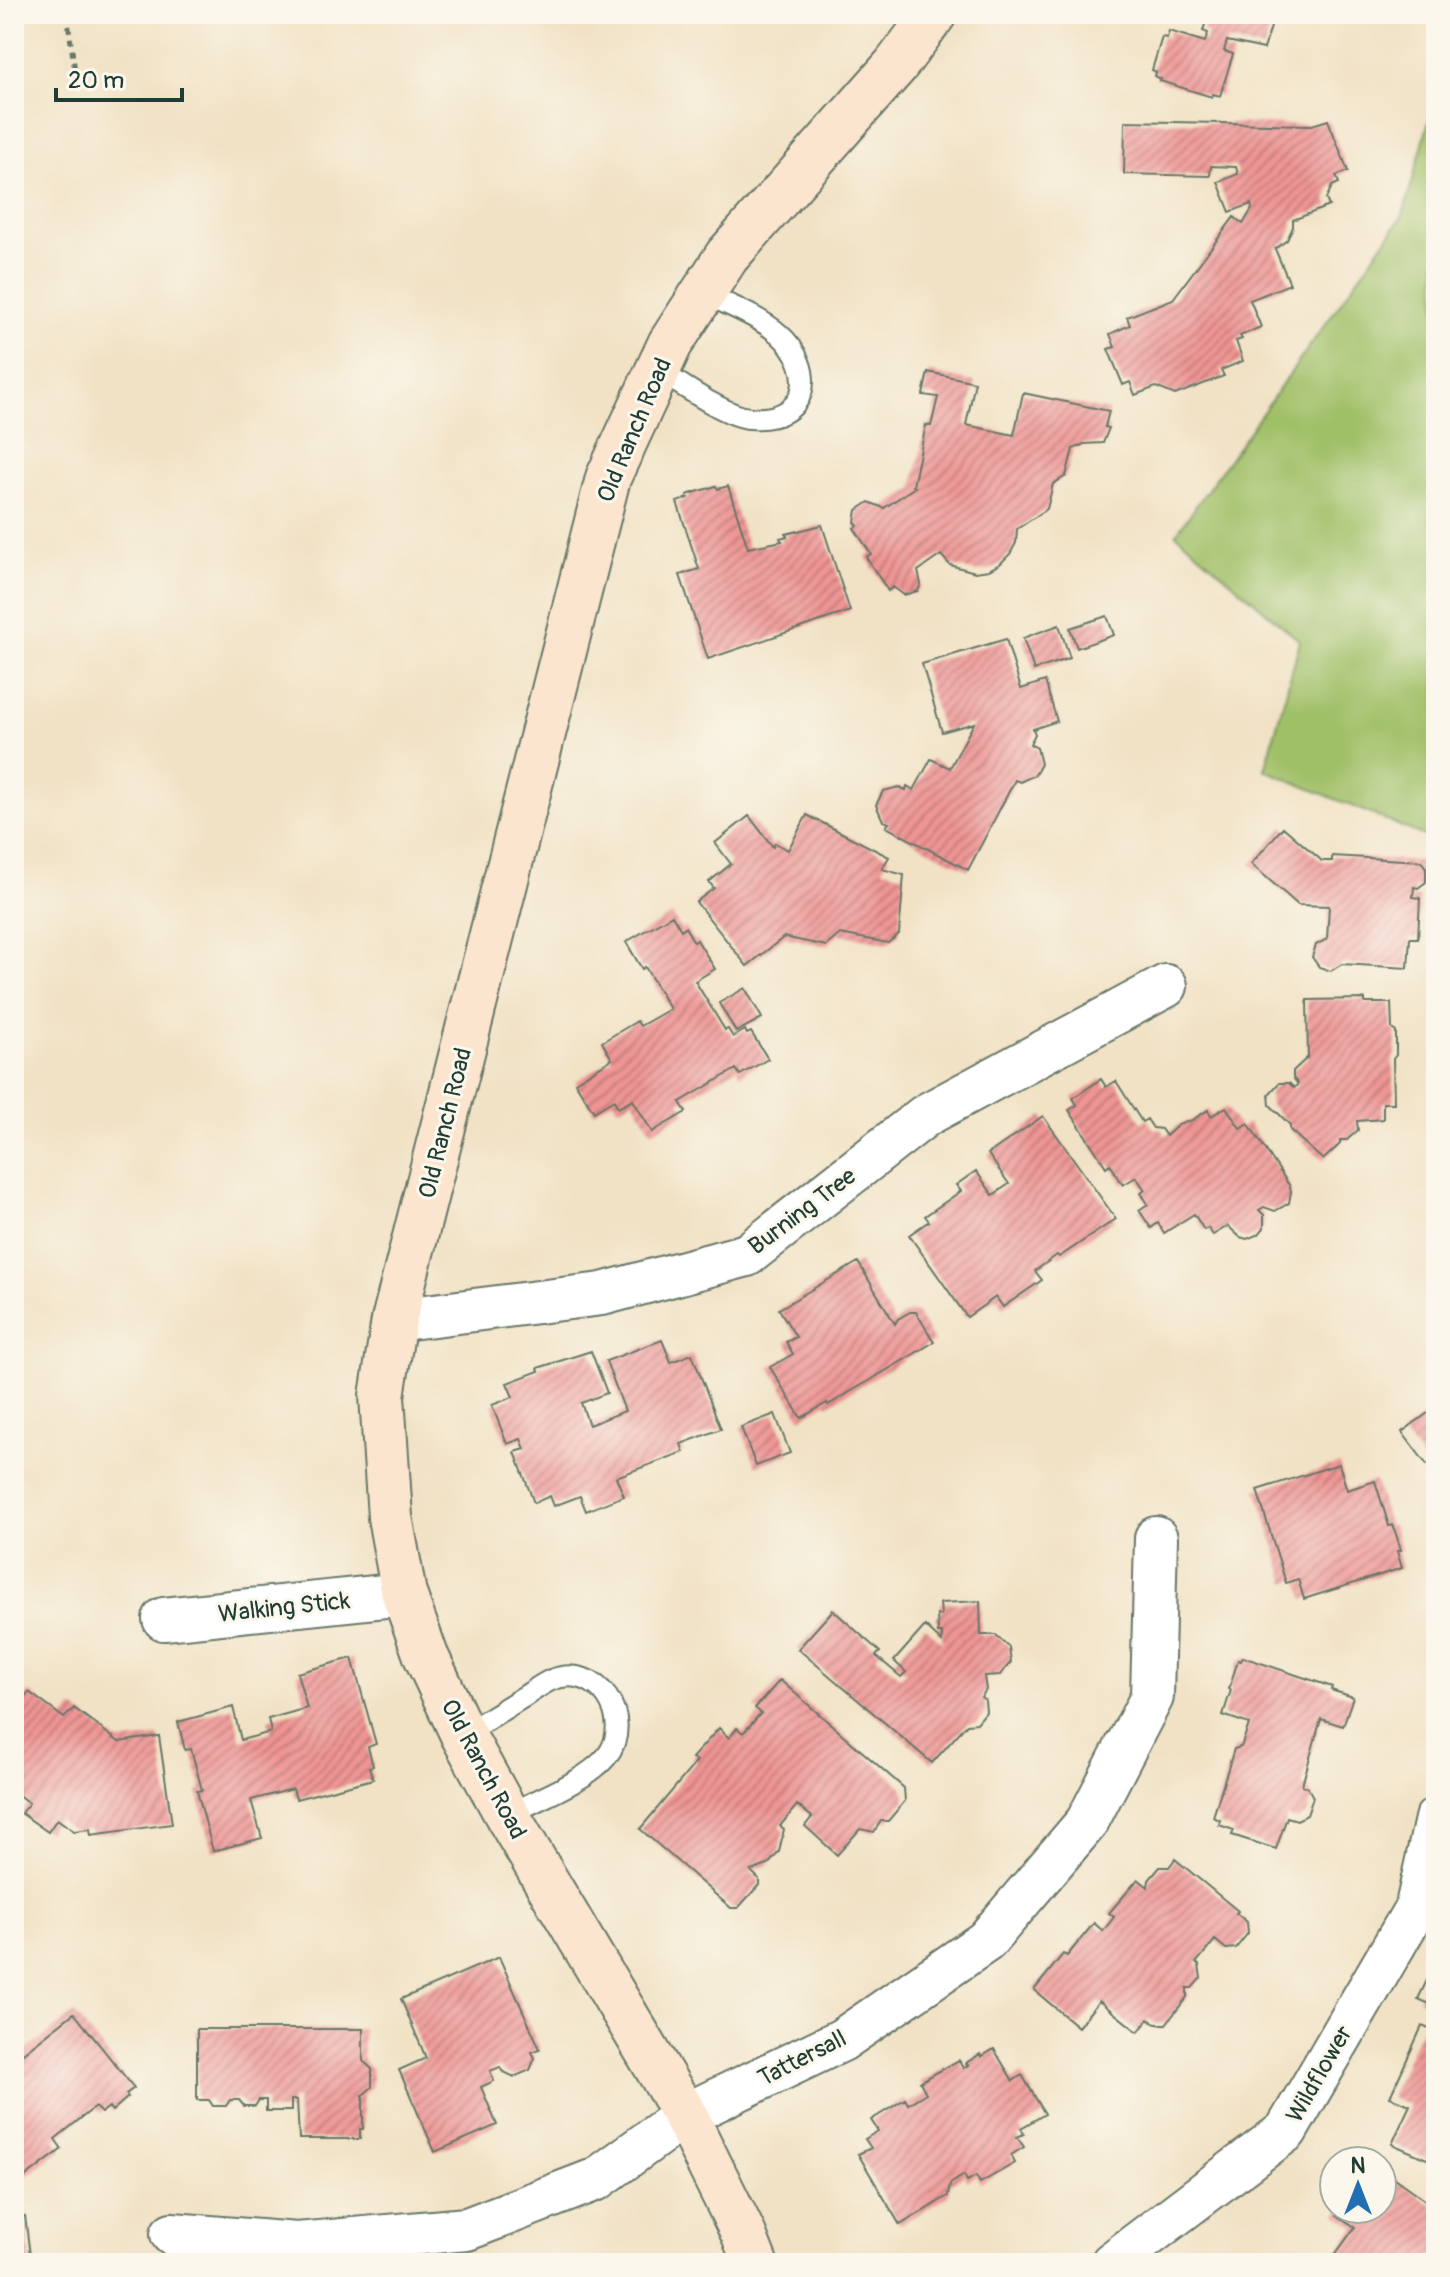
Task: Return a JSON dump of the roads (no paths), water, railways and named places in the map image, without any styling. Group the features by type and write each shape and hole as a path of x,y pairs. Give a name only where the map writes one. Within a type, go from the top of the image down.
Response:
{"street":[{"name":"Old Ranch Road","path":"755,2263 685,2115 507,1815 463,1735 426,1656 404,1594 390,1517 382,1396 394,1320 608,478 670,344 727,256 896,65 934,14"},
{"name":"Burning Tree","path":"394,1320 602,1294 747,1255 926,1115 1166,986"},
{"name":"Tattersall","path":"172,2234 297,2244 467,2229 597,2179 685,2115 842,2040 986,1941 1087,1822 1152,1697 1156,1538"},
{"name":"Walking Stick","path":"164,1619 404,1594"},
{"name":"Wildflower","path":"1112,2263 1286,2131 1417,1906 1436,1819"}],"lane":[{"path":"658,370 733,413 749,418 783,413 797,405 803,393 803,377 792,348 777,333 704,293"},
{"path":"463,1735 553,1679 575,1677 594,1683 609,1696 618,1719 616,1741 605,1758 587,1774 507,1815"}]}
